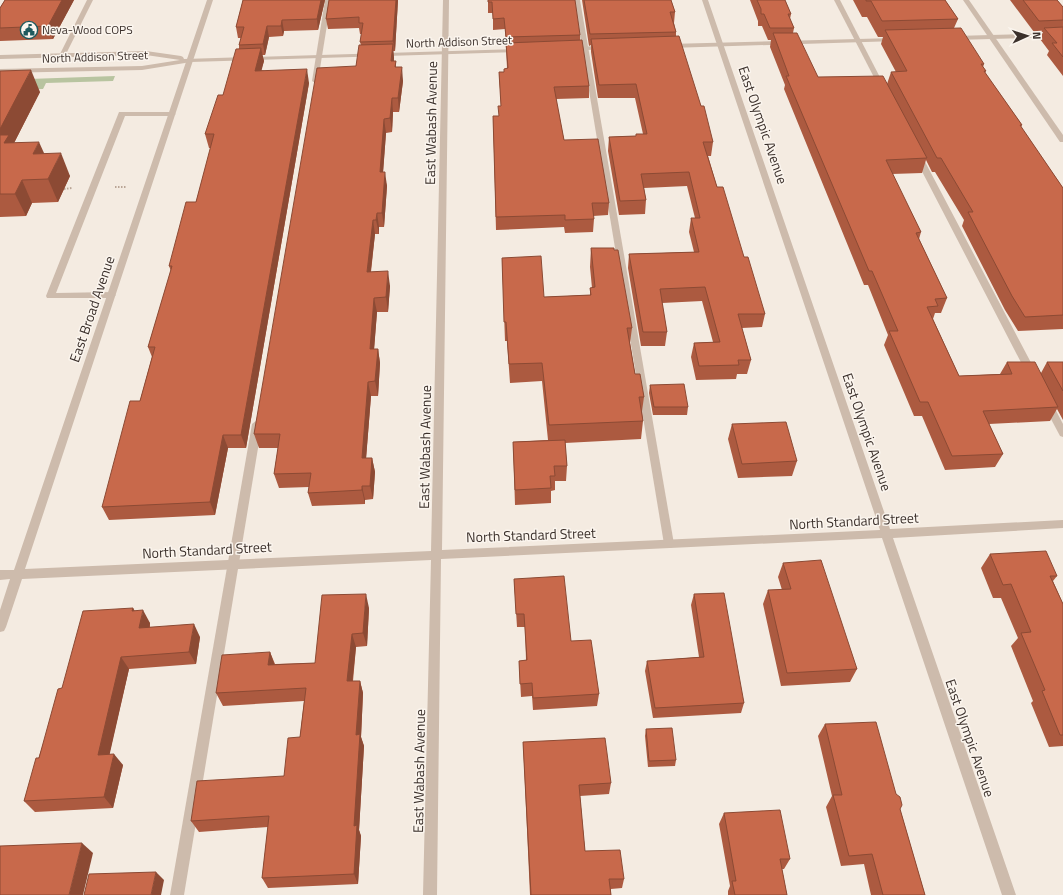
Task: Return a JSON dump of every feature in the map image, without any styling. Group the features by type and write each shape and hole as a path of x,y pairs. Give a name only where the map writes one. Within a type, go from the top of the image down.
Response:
{"street":[{"path":"62,56 90,0"},
{"name":"East Broad Avenue","path":"0,627 210,0"},
{"path":"314,88 328,0"},
{"name":"East Wabash Avenue","path":"430,895 446,0"},
{"path":"577,0 669,544"},
{"name":"East Olympic Avenue","path":"705,0 1008,895"},
{"path":"836,0 885,92"},
{"path":"966,0 1063,140"},
{"path":"945,38 1063,35"},
{"path":"665,46 905,40"},
{"path":"562,50 610,48"},
{"name":"North Addison Street","path":"0,71 142,68 191,60 524,51"},
{"name":"North Addison Street","path":"0,57 146,53 191,60"},
{"path":"112,295 50,296 122,114 172,114"},
{"path":"914,148 1038,385"},
{"path":"1045,398 1063,433"},
{"path":"177,895 259,416"},
{"name":"North Standard Street","path":"0,575 436,554 887,535 1063,524"}],"green space":[{"path":"115,76 113,81 46,83 43,89 0,90 0,80"}],"building":[{"path":"5,0 62,0 48,26 0,28 0,8"},
{"path":"243,0 321,0 317,19 282,20 281,26 267,26 263,44 239,45 244,27 236,27"},
{"path":"329,0 396,0 393,41 360,42 363,23 359,23 359,17 326,19"},
{"path":"488,0 575,0 580,35 506,37 504,18 493,19 492,2 488,2"},
{"path":"584,0 671,0 675,12 670,12 676,32 590,34"},
{"path":"757,0 785,0 791,14 788,14 794,28 770,28 764,14 761,14 761,9"},
{"path":"866,0 945,0 958,19 882,21 871,1"},
{"path":"1023,0 1057,0 1063,7 1063,20 1039,21"},
{"path":"1063,27 1063,57 1052,43 1057,43 1044,28"},
{"path":"961,28 984,64 981,64 986,71 984,71 1022,125 1020,125 1063,188 1063,315 1025,317 1012,296 968,212 973,212 941,158 937,158 891,72 907,71 885,30"},
{"path":"773,33 797,33 818,77 883,76 927,158 886,160 921,232 916,233 947,298 935,299 938,306 927,307 959,376 1012,374 1007,362 1035,362 1058,407 983,411 1003,454 952,456 928,402 920,402 889,331 898,331 872,271 869,271 786,76 789,76"},
{"path":"679,36 701,106 704,106 713,142 703,142 717,187 723,187 744,257 748,257 765,314 738,314 751,360 738,360 739,365 699,366 694,343 720,342 705,287 660,289 667,332 643,332 629,254 699,252 691,218 700,218 689,172 641,174 646,200 620,201 609,137 647,134 636,84 599,85 591,39"},
{"path":"582,40 589,86 554,87 564,140 598,139 609,203 592,203 594,219 565,220 565,215 496,217 493,116 499,116 498,106 501,106 499,72 504,72 504,69 508,68 506,43"},
{"path":"393,44 391,61 396,61 395,67 402,67 398,98 392,98 390,118 384,119 380,172 385,172 382,213 377,213 376,220 373,220 367,272 388,271 386,297 374,298 370,349 378,349 375,381 368,382 362,458 372,458 370,486 362,486 362,490 308,493 311,473 274,474 280,434 254,434 317,68 356,66 359,45"},
{"path":"261,48 255,71 307,69 241,435 223,435 210,502 102,507 130,401 140,401 155,347 148,347 172,266 169,266 186,202 196,202 214,134 205,134 218,95 223,95 236,49"},
{"path":"31,70 0,129 0,71"},
{"path":"0,135 9,135 4,143 39,142 33,154 61,153 48,179 22,180 15,194 0,194"},
{"path":"591,248 614,248 614,250 618,250 632,328 627,328 635,374 640,374 644,397 639,397 643,421 549,425 542,363 509,364 506,322 504,322 502,258 541,256 544,297 591,295 590,288 595,287"},
{"path":"1047,362 1063,362 1063,391"},
{"path":"684,384 688,407 654,407 650,385"},
{"path":"786,422 797,461 742,464 732,424"},
{"path":"565,440 567,466 554,466 555,476 550,476 551,488 515,490 513,442"},
{"path":"1046,551 1057,576 1050,576 1063,604 1063,735 1060,735 1042,691 1045,690 1021,633 1031,632 1011,584 1003,585 990,554"},
{"path":"821,560 857,669 787,673 768,590 791,589 783,563"},
{"path":"564,576 571,641 591,640 599,694 533,698 532,683 520,684 519,661 527,660 524,614 516,614 514,579"},
{"path":"724,593 744,703 655,708 647,661 704,657 694,594"},
{"path":"366,594 363,633 352,634 347,681 360,681 356,735 360,734 354,826 357,825 354,874 262,878 269,816 191,821 197,781 284,776 288,738 300,737 306,688 216,693 222,655 270,652 268,665 315,663 322,595"},
{"path":"133,608 132,611 143,610 139,628 194,624 189,652 121,657 98,755 114,754 104,797 24,801 36,758 39,758 58,689 62,688 83,611"},
{"path":"876,722 896,794 900,797 902,805 900,809 925,895 883,895 872,854 849,856 833,795 842,795 825,724"},
{"path":"672,728 676,760 649,761 646,729"},
{"path":"605,738 611,783 579,785 585,851 620,850 624,879 609,879 611,895 531,895 523,742"},
{"path":"780,810 790,859 780,859 787,895 735,895 732,881 736,881 724,813"},
{"path":"82,843 69,895 0,895 0,846"},
{"path":"156,872 151,895 84,895 89,874"}],"place":[{"name":"Neva-Wood COPS","path":"29,30"}]}
